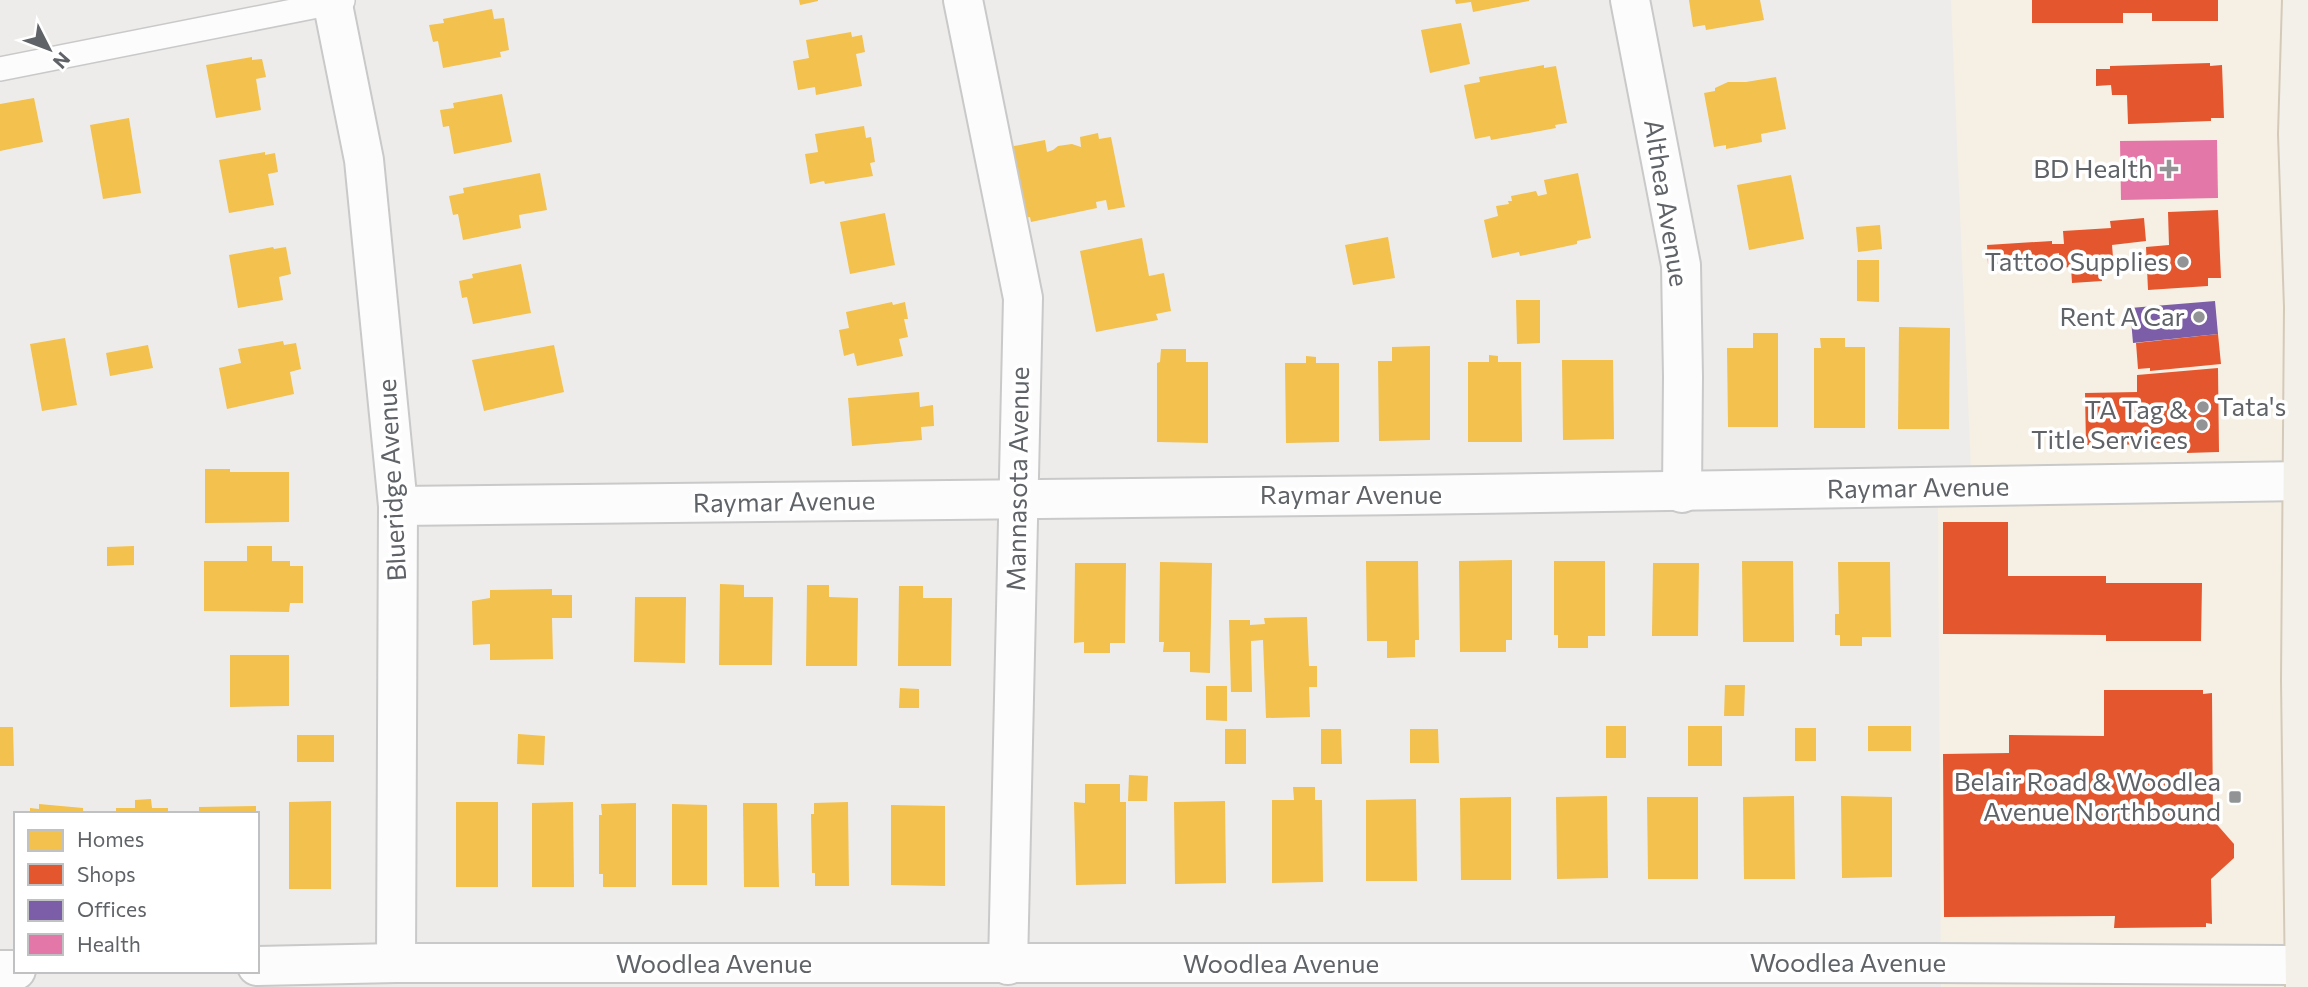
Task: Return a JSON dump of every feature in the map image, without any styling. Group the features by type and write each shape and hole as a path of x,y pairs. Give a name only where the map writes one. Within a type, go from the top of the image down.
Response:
{"main road":[{"path":"2302,0 2298,134 2306,307 2301,681 2306,980"}],"street":[{"name":"Mannasota Avenue","path":"963,0 1023,298 1008,965"},
{"name":"Althea Avenue","path":"1630,0 1681,265 1682,493"},
{"name":"Blueridge Avenue","path":"338,1 364,160 398,506 396,964"},
{"name":"Raymar Avenue","path":"398,506 1270,495 1682,493 2304,481"},
{"name":"Woodlea Avenue","path":"259,966 1008,965 2306,980"}],"lane":[{"path":"0,69 338,1"}],"shaded area":[{"path":"1951,0 2308,0 2308,987 1941,987 1938,492 1972,493"}],"building: Homes":[{"path":"799,0 818,0 818,1 800,5"},
{"path":"1455,0 1529,1 1473,12 1471,2 1456,4"},
{"path":"1689,0 1760,0 1764,20 1706,30 1705,25 1693,27"},
{"path":"492,9 494,19 504,18 509,50 500,52 501,57 443,68 438,41 433,42 429,25 444,23 443,19"},
{"path":"1461,23 1470,64 1430,73 1421,30"},
{"path":"851,32 852,37 862,35 865,52 856,54 862,86 816,95 815,87 798,90 793,61 809,58 806,40"},
{"path":"252,57 252,60 262,59 266,77 256,79 261,110 216,118 206,65"},
{"path":"1544,65 1544,68 1556,66 1567,123 1555,125 1556,128 1491,140 1490,136 1475,139 1464,85 1480,82 1479,77"},
{"path":"1776,77 1786,129 1761,134 1762,142 1726,149 1726,145 1714,147 1704,93 1715,91 1715,88 1728,82"},
{"path":"502,94 512,142 454,154 449,126 443,127 440,110 454,108 453,103"},
{"path":"34,98 43,142 0,151 0,104"},
{"path":"129,118 141,193 103,199 90,125"},
{"path":"864,126 866,138 871,137 875,162 870,163 873,176 810,184 805,154 818,152 815,134"},
{"path":"1098,133 1099,139 1111,137 1125,207 1108,210 1106,200 1096,202 1097,208 1031,222 1030,217 1018,219 1004,148 1045,140 1047,152 1058,146 1072,144 1081,147 1080,137"},
{"path":"265,152 265,155 275,153 278,172 268,174 274,205 229,213 219,160"},
{"path":"540,173 547,210 519,215 521,228 463,240 458,214 453,215 449,196 464,193 463,188"},
{"path":"1578,173 1591,238 1577,241 1577,244 1520,256 1519,252 1492,258 1484,220 1498,216 1496,206 1509,204 1508,201 1512,201 1511,196 1536,191 1538,196 1547,194 1544,180"},
{"path":"1791,175 1804,239 1749,250 1737,185"},
{"path":"885,213 895,265 850,274 840,222"},
{"path":"1880,225 1882,249 1858,252 1856,227"},
{"path":"1388,237 1395,278 1353,285 1345,245"},
{"path":"1142,238 1149,276 1164,273 1171,311 1156,314 1158,320 1096,332 1080,251"},
{"path":"286,247 291,274 279,277 283,300 238,308 229,255"},
{"path":"1857,260 1879,260 1879,302 1857,301"},
{"path":"521,264 531,313 473,324 467,297 462,298 459,281 473,278 472,274"},
{"path":"1516,300 1540,300 1540,343 1517,344"},
{"path":"892,302 893,305 905,302 908,319 904,319 908,337 899,339 903,356 857,366 854,353 844,356 839,330 849,328 846,312"},
{"path":"1899,327 1950,328 1949,429 1898,429"},
{"path":"1753,333 1778,333 1778,427 1728,427 1727,348 1753,348"},
{"path":"65,338 77,405 42,411 30,344"},
{"path":"1820,338 1845,338 1845,347 1865,347 1865,428 1814,428 1814,348 1821,348"},
{"path":"283,341 284,345 296,343 301,369 290,372 294,394 227,409 219,368 241,363 238,349"},
{"path":"148,345 153,368 110,376 106,353"},
{"path":"554,345 564,392 484,411 472,360"},
{"path":"1430,346 1430,440 1379,441 1378,361 1392,361 1392,347"},
{"path":"1161,349 1186,349 1186,362 1208,362 1208,443 1157,442 1157,363 1160,362"},
{"path":"1489,355 1498,356 1498,362 1521,362 1522,442 1468,442 1468,362 1489,362"},
{"path":"1306,356 1316,357 1316,363 1339,363 1339,442 1286,443 1285,363 1306,363"},
{"path":"1562,360 1613,360 1614,439 1563,440"},
{"path":"919,392 920,407 933,405 934,426 921,427 922,440 852,446 848,398"},
{"path":"205,469 230,469 230,472 289,472 289,522 205,523"},
{"path":"134,546 134,565 107,566 107,547"},
{"path":"247,546 272,546 272,561 290,561 290,566 303,566 303,603 290,603 289,612 204,611 204,561 247,561"},
{"path":"1512,560 1512,640 1506,640 1506,652 1460,652 1459,561"},
{"path":"1366,561 1418,561 1419,640 1415,640 1415,657 1387,658 1387,641 1367,641"},
{"path":"1554,561 1605,561 1605,636 1588,636 1588,648 1558,648 1558,635 1554,635"},
{"path":"1742,561 1793,561 1794,642 1743,642"},
{"path":"1160,562 1212,563 1210,673 1190,672 1190,652 1163,652 1164,642 1159,642"},
{"path":"1838,562 1890,562 1891,637 1862,637 1862,646 1840,646 1840,635 1835,635 1835,614 1839,614"},
{"path":"1075,563 1126,563 1125,643 1110,643 1110,653 1084,653 1084,642 1074,643"},
{"path":"1653,563 1699,563 1698,636 1652,636"},
{"path":"720,584 744,585 744,597 773,597 772,665 719,665"},
{"path":"807,585 829,585 829,597 858,598 857,666 806,666"},
{"path":"899,586 923,586 923,598 952,598 951,666 898,666"},
{"path":"552,589 552,595 572,595 572,618 552,618 553,659 490,660 490,644 473,645 472,601 490,598 490,590"},
{"path":"635,597 686,597 685,663 634,662"},
{"path":"1307,617 1309,666 1317,666 1317,687 1309,687 1310,717 1266,718 1263,640 1251,641 1252,692 1231,692 1229,620 1250,620 1250,625 1265,624 1264,618"},
{"path":"230,655 289,655 289,706 230,707"},
{"path":"1725,685 1745,685 1744,716 1724,716"},
{"path":"1206,686 1227,686 1227,721 1206,720"},
{"path":"900,688 919,689 919,708 899,708"},
{"path":"1606,726 1626,726 1626,758 1606,758"},
{"path":"1688,726 1722,726 1722,766 1688,766"},
{"path":"1868,726 1911,726 1911,751 1868,751"},
{"path":"0,727 13,727 14,766 0,766"},
{"path":"1795,728 1816,728 1816,761 1795,761"},
{"path":"1225,729 1246,729 1246,764 1225,764"},
{"path":"1321,729 1341,729 1342,764 1321,764"},
{"path":"1410,729 1438,729 1439,763 1410,763"},
{"path":"518,734 545,736 544,765 517,764"},
{"path":"297,735 334,735 334,762 297,762"},
{"path":"1129,775 1148,776 1147,801 1128,801"},
{"path":"1085,784 1120,784 1120,802 1126,802 1126,884 1076,885 1074,802 1085,803"},
{"path":"1293,787 1315,787 1315,800 1322,800 1323,882 1272,883 1272,800 1294,800"},
{"path":"1607,796 1608,878 1557,879 1556,797"},
{"path":"1794,796 1795,879 1744,879 1743,797"},
{"path":"1841,796 1892,797 1892,877 1842,878"},
{"path":"1511,797 1511,880 1461,880 1460,798"},
{"path":"1647,797 1698,797 1698,879 1648,879"},
{"path":"151,799 152,808 168,808 168,812 116,812 116,808 135,808 135,800"},
{"path":"1416,799 1417,881 1366,881 1366,800"},
{"path":"331,801 331,889 289,889 289,802"},
{"path":"1225,801 1226,883 1175,884 1174,802"},
{"path":"456,802 498,802 498,887 456,887"},
{"path":"573,802 574,887 532,887 532,803"},
{"path":"848,802 849,886 815,886 815,873 812,873 811,814 814,814 814,803"},
{"path":"636,803 636,887 603,887 603,874 599,874 601,804"},
{"path":"743,803 777,803 779,887 744,887"},
{"path":"39,804 83,808 83,812 30,812 30,808 39,809"},
{"path":"672,804 707,805 707,885 672,885"},
{"path":"891,805 945,806 945,886 891,885"},
{"path":"256,806 256,812 199,812 199,807"}],"building: Shops":[{"path":"2032,0 2218,0 2218,21 2152,21 2152,13 2123,13 2123,23 2032,23"},
{"path":"2210,63 2210,66 2222,65 2224,118 2211,118 2211,121 2128,124 2127,95 2112,95 2111,85 2096,86 2096,69 2110,69 2110,66"},
{"name":"Tattoo Supplies","path":"2218,210 2221,278 2208,278 2208,286 2148,290 2146,247 2169,245 2168,212"},
{"path":"2144,218 2146,241 2112,245 2113,257 2101,258 2102,281 2072,283 2071,267 2058,268 2059,253 2053,254 2048,265 1988,264 1987,245 2052,241 2052,244 2064,244 2063,231 2111,228 2110,221"},
{"path":"2218,334 2221,364 2150,371 2150,368 2138,369 2136,343"},
{"path":"2218,368 2219,452 2187,453 2187,444 2086,445 2085,393 2137,392 2137,375"},
{"path":"1943,522 2008,522 2008,576 2106,576 2106,583 2202,583 2201,641 2106,641 2106,635 1943,634"},
{"path":"2104,690 2203,690 2203,694 2212,693 2213,820 2234,844 2234,858 2211,879 2212,924 2206,923 2206,927 2114,928 2115,916 1944,917 1943,754 2009,753 2009,735 2104,736"}],"building: Offices":[{"path":"2215,301 2218,334 2133,343 2130,308"}],"building: Health":[{"name":"BD Health","path":"2217,140 2218,198 2121,200 2120,141"}],"place":[{"name":"BD Health","path":"2169,169"},
{"name":"Tattoo Supplies","path":"2183,262"},
{"name":"Rent A Car","path":"2199,317"},
{"name":"Tata's","path":"2203,407"},
{"name":"TA Tag & Title Services","path":"2202,425"},
{"name":"Belair Road & Woodlea Avenue Northbound","path":"2235,797"}]}
